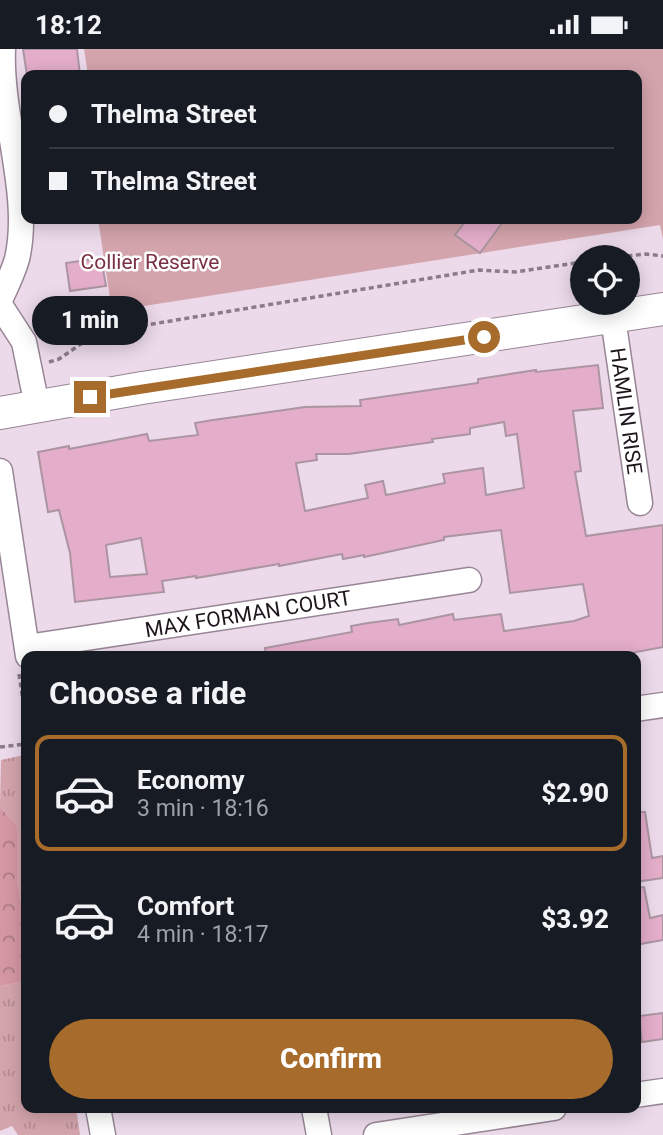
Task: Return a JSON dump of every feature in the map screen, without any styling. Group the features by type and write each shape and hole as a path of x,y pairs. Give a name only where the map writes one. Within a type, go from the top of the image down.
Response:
{"main road":[{"path":"0,413 183,382 663,309"}],"street":[{"path":"3,49 1,83 21,218 16,260 0,302 24,342 37,406"},
{"name":"HAMLIN RISE","path":"613,318 640,503"},
{"path":"0,471 27,651"},
{"name":"MAX FORMAN COURT","path":"33,651 469,580"},
{"path":"641,708 663,705"},
{"path":"641,1094 663,1091"},
{"path":"99,1113 103,1135"},
{"path":"315,1113 319,1135"},
{"path":"376,1135 521,1113"}],"path":[{"path":"640,255 663,256"},
{"path":"30,366 59,359 98,335 143,325 479,270 515,272 570,264"},
{"path":"0,747 21,745"}],"green space":[{"name":"Collier Reserve","path":"84,49 663,49 663,239 660,225 112,311 99,224 642,224 642,70 87,70"},
{"path":"21,756 21,900 17,881 17,826 0,807 1,760"},
{"path":"0,807 17,826 17,881 21,900 21,982 0,986"},
{"path":"21,982 21,1113 77,1113 80,1135 18,1135 12,1126 0,1131 0,986"}],"building":[{"path":"23,49 77,49 79,70 26,70"},
{"path":"463,224 501,224 480,253 455,235"},
{"path":"101,258 106,286 70,291 66,263"},
{"path":"598,365 603,408 573,411 581,471 575,472 586,536 663,525 663,647 641,651 265,651 265,648 352,632 351,626 398,619 399,625 453,614 454,620 501,614 504,631 574,621 589,616 583,584 510,593 501,530 444,537 444,540 364,557 343,559 342,554 279,566 162,581 164,592 75,602 70,553 59,510 48,512 38,452 147,434 149,441 198,435 195,423 305,407 361,406 360,400 478,383 478,379 536,370","holes":["504,422 506,436 517,434 524,488 486,495 483,468 443,474 445,483 386,495 383,481 365,485 368,498 305,511 296,463 317,460 316,454 349,454 433,442 432,439 470,434 470,428","141,538 147,574 110,577 106,545"]},
{"path":"641,812 645,812 652,858 663,856 663,878 641,881"},
{"path":"641,887 644,887 650,918 663,915 663,940 641,944"},
{"path":"663,1013 663,1039 642,1042 641,1016"}],"route":[{"path":"90,397 484,337"}]}
